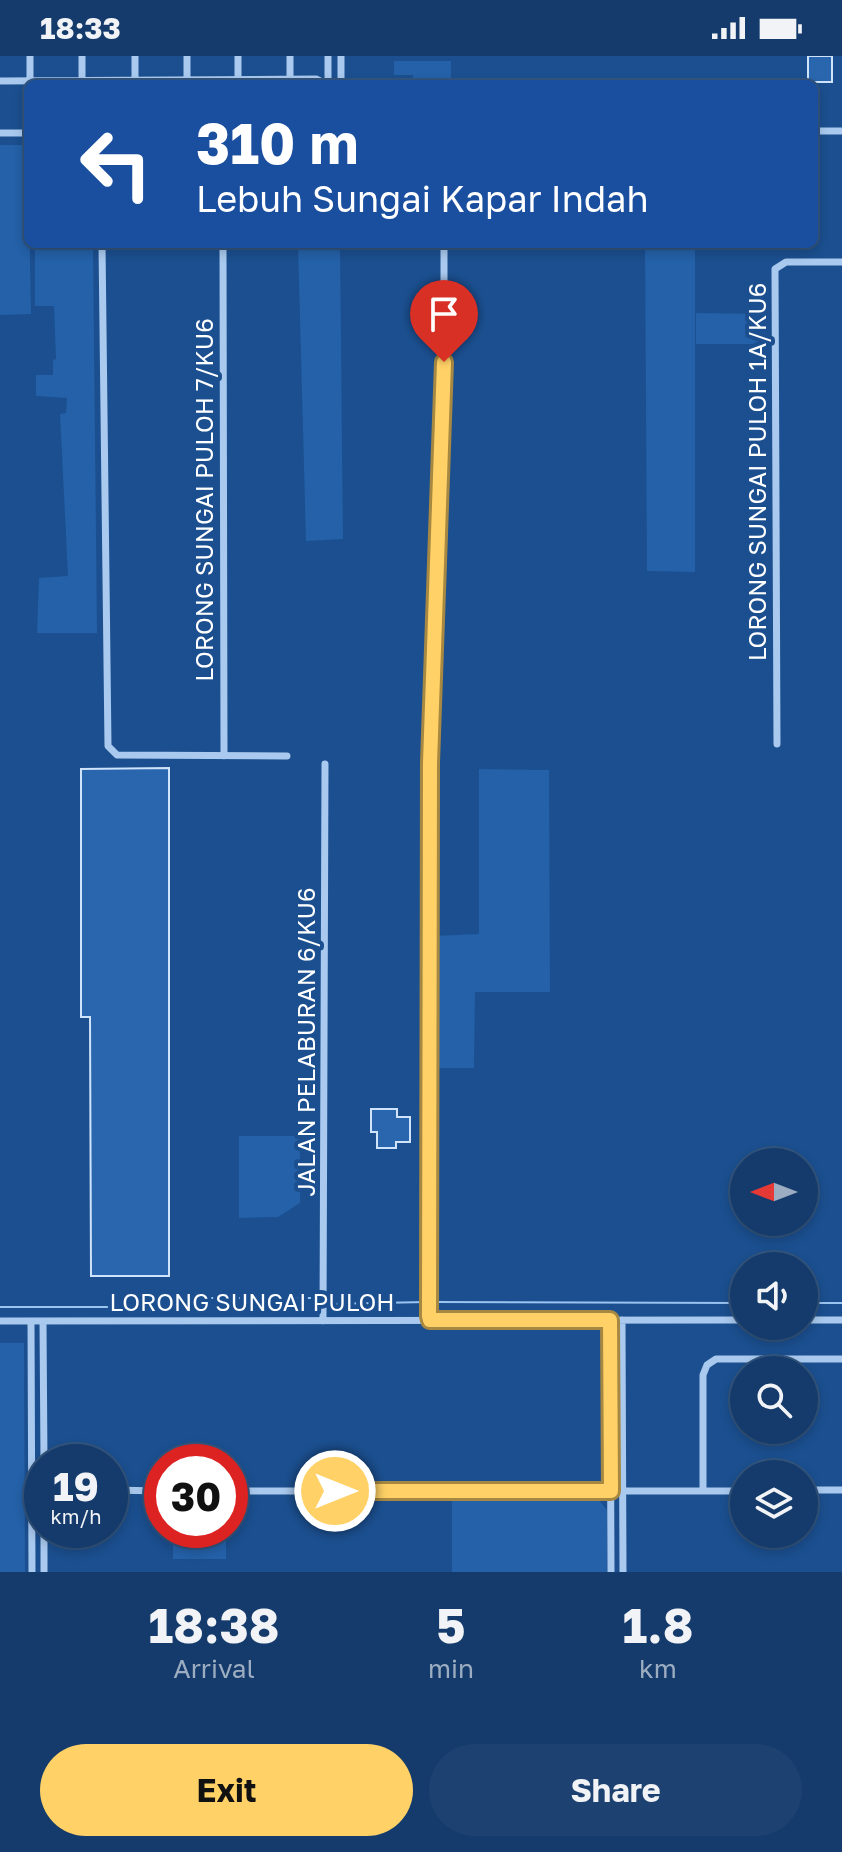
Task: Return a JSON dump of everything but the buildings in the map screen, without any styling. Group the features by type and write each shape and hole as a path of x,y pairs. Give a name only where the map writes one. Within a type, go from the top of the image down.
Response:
{"street":[{"path":"30,56 30,80 316,79 328,70"},
{"path":"82,56 82,80"},
{"path":"135,56 135,80"},
{"path":"187,56 187,80"},
{"path":"238,56 238,79"},
{"path":"290,56 290,79"},
{"path":"327,80 328,56"},
{"path":"341,56 341,80"},
{"path":"0,81 24,80"},
{"path":"818,131 842,131"},
{"path":"0,133 24,133"},
{"path":"102,248 108,746 117,755 287,756"},
{"name":"LORONG SUNGAI PULOH 7/KU6","path":"223,248 224,756"},
{"path":"430,1318 430,774 444,393 444,248"},
{"name":"LORONG SUNGAI PULOH 1A/KU6","path":"777,744 775,269 786,262 842,262"},
{"name":"JALAN PELABURAN 6/KU6","path":"323,1321 325,764"},
{"name":"LORONG SUNGAI PULOH","path":"0,1321 430,1318 730,1320"},
{"path":"610,1320 611,1572"},
{"path":"622,1320 623,1572"},
{"path":"818,1320 842,1320"},
{"path":"31,1321 32,1444"},
{"path":"43,1321 44,1444"},
{"path":"703,1491 703,1375 707,1365 716,1359 842,1359"},
{"path":"818,1490 842,1490"},
{"path":"248,1491 730,1491"},
{"path":"32,1548 32,1572"},
{"path":"44,1548 44,1572"}],"shaded area":[{"path":"394,61 451,61 451,80 413,80 413,75 394,75"},
{"path":"0,145 24,145 24,248 30,248 31,314 0,315"},
{"path":"35,248 93,248 97,633 37,633 39,578 68,576 60,414 66,413 67,398 36,396 36,375 53,375 53,360 56,359 54,306 35,306"},
{"path":"298,248 340,248 343,539 306,541"},
{"path":"645,248 695,248 695,572 647,571"},
{"path":"696,313 765,314 765,344 696,344"},
{"path":"479,769 549,770 550,992 475,992 474,1068 436,1068 434,936 479,934"},
{"path":"239,1136 300,1136 300,1203 278,1217 239,1218"},
{"path":"0,1343 24,1343 25,1572 0,1572"},
{"path":"452,1498 598,1499 607,1510 607,1572 452,1572"},
{"path":"173,1548 226,1548 226,1559 173,1559"}],"waterway":[{"path":"0,1307 172,1307 173,1298 314,1298 315,1305 319,1305"},
{"path":"326,1304 427,1302"},
{"path":"433,1302 730,1303"},
{"path":"818,1303 842,1303"}],"route":[{"path":"335,1491 611,1491 610,1320 430,1320 429,1316 430,763 444,362"}]}
